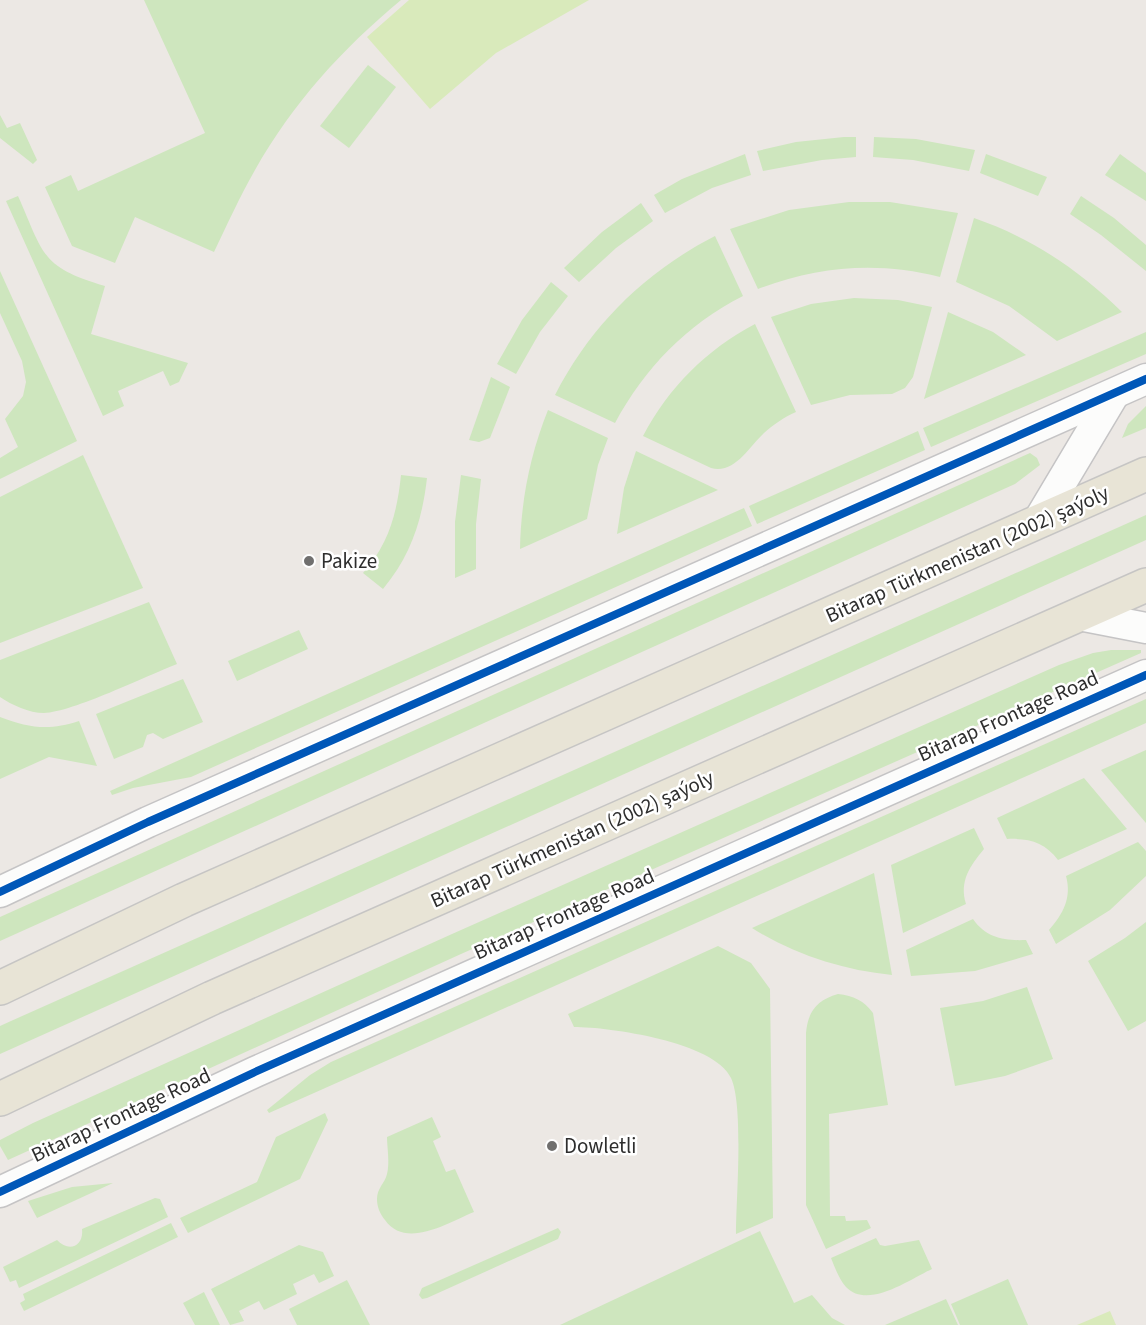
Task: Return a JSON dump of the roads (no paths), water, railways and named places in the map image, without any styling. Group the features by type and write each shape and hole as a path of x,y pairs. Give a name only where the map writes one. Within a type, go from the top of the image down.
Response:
{"main road":[{"name":"Bitarap Türkmenistan (2002) şaýoly","path":"0,988 195,895 1146,474"},
{"name":"Bitarap Türkmenistan (2002) şaýoly","path":"0,1099 212,998 1146,585"}],"street":[{"path":"0,892 159,817 1146,379"},
{"path":"1037,523 1114,394"},
{"path":"1079,615 1146,628"},
{"name":"Bitarap Frontage Road","path":"0,1192 255,1072 1146,675"}],"place":[{"name":"Pakize","path":"309,561"},
{"name":"Dowletli","path":"552,1146"}]}
